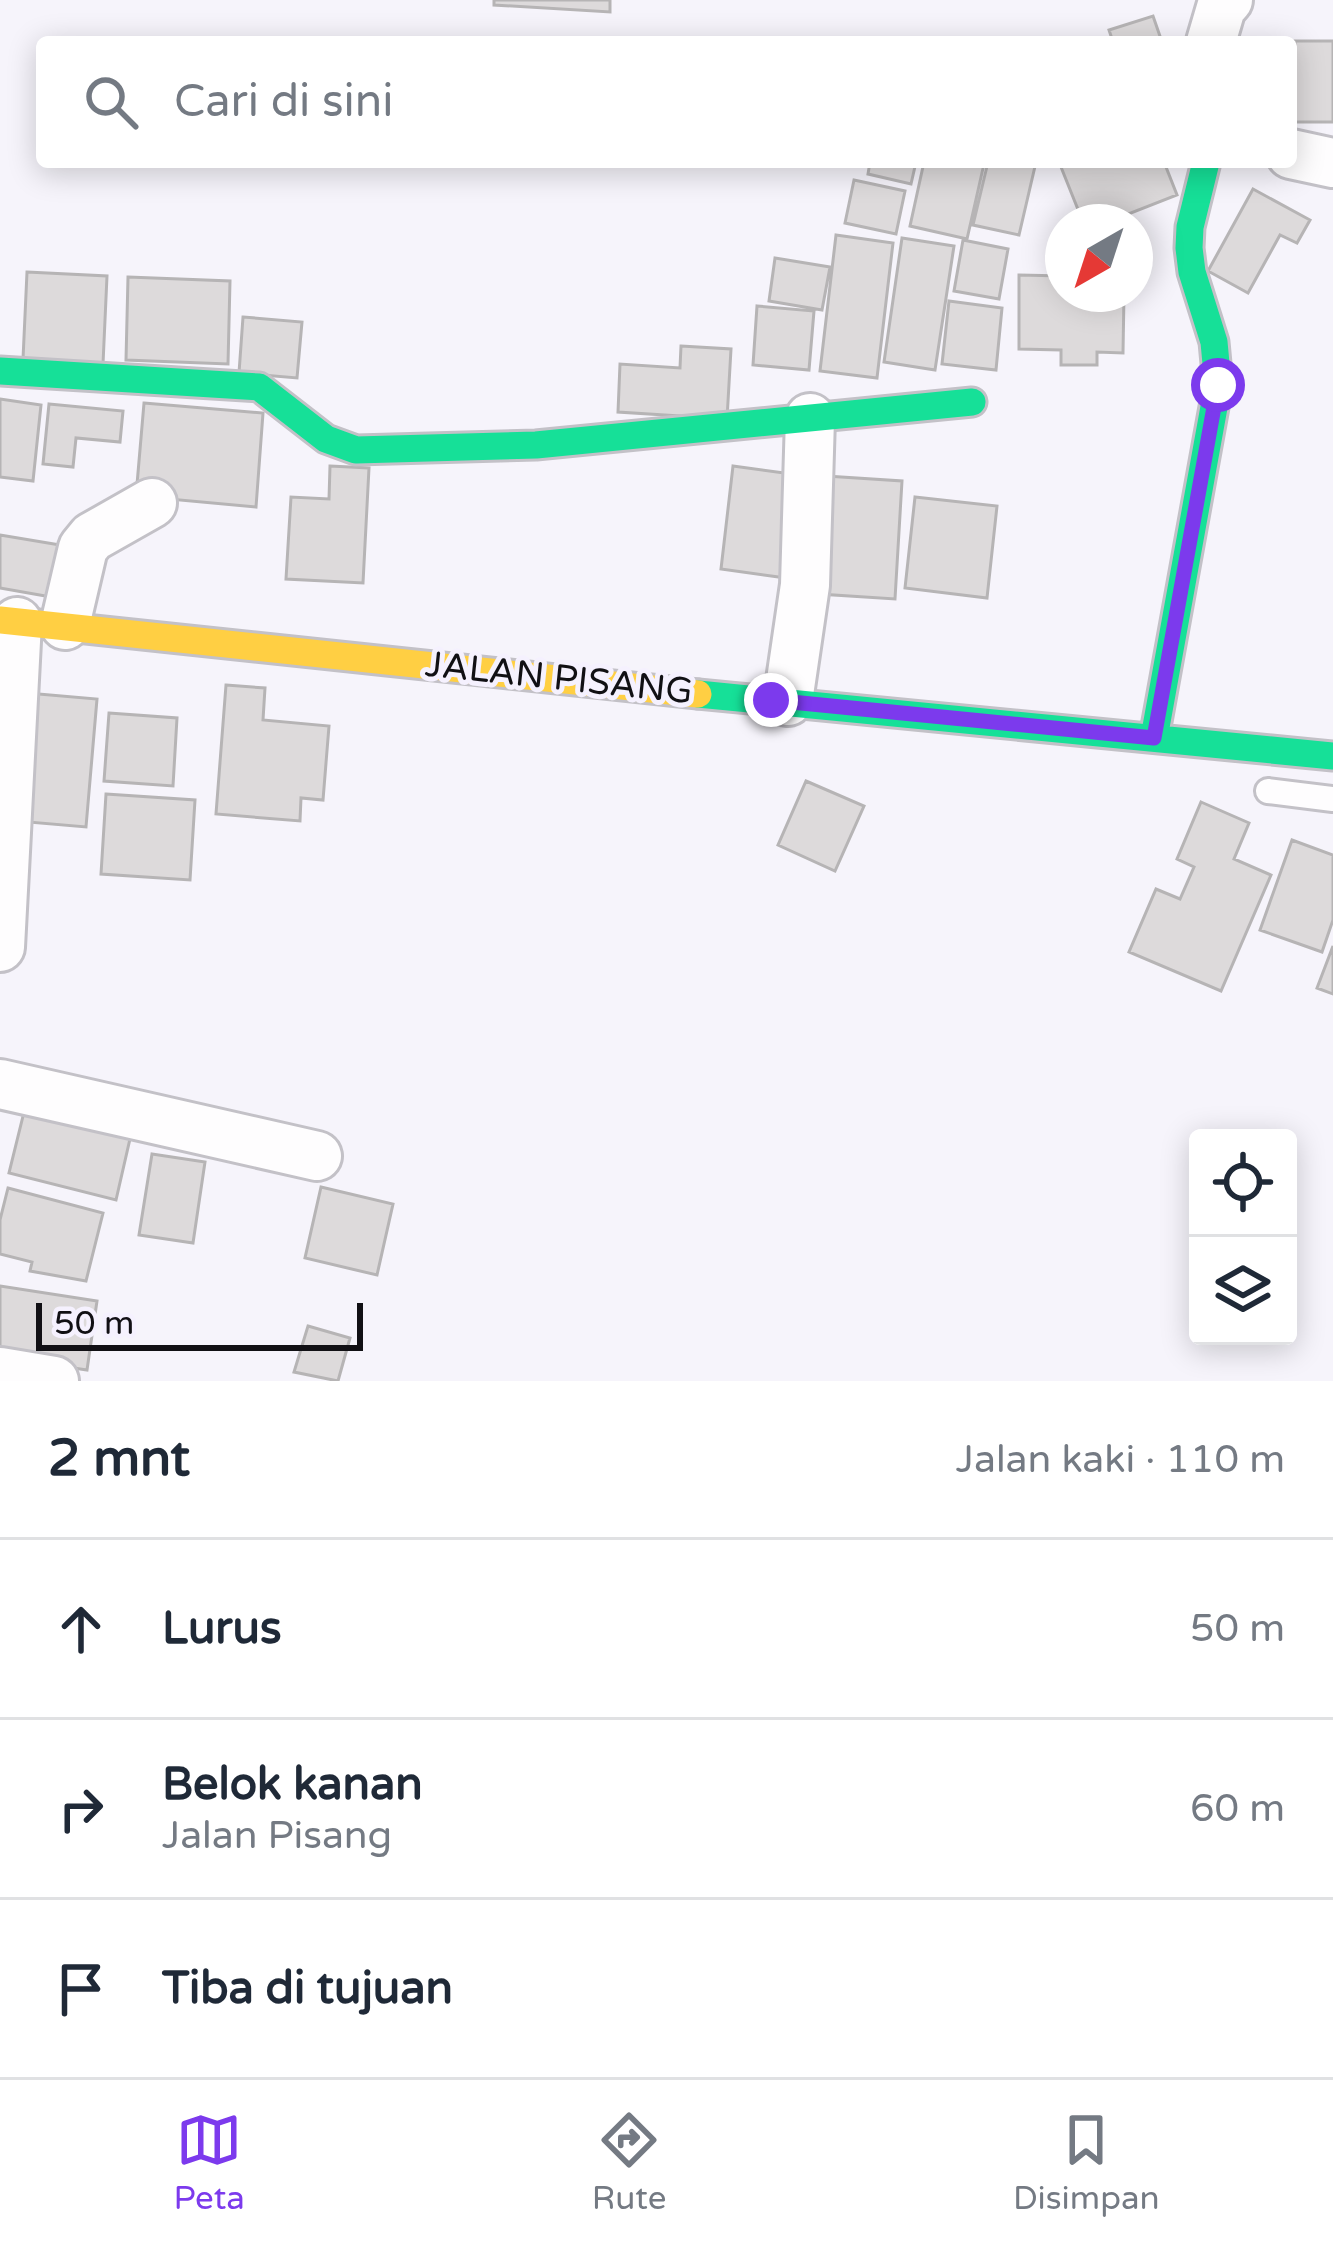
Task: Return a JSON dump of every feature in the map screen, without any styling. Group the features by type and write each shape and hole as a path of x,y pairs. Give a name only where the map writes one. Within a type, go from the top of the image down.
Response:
{"street":[{"path":"1213,36 1228,0"},
{"path":"1297,155 1333,163"},
{"path":"1154,738 1218,385 1214,342 1189,248 1205,168"},
{"path":"0,371 260,387 274,394 318,436 356,450 536,446 972,402"},
{"path":"788,701 805,585 810,418"},
{"path":"65,625 82,548 92,537 152,503"},
{"path":"0,947 8,621"},
{"name":"JALAN PISANG","path":"8,621 1333,756"},
{"path":"0,1084 317,1156"},
{"path":"0,1372 54,1381"}],"lane":[{"path":"1268,791 1333,799"}],"building":[{"path":"494,0 610,0 610,12 494,5"},
{"path":"1153,16 1160,36 1111,36 1109,30"},
{"path":"1297,41 1333,41 1333,122 1297,122"},
{"path":"869,168 915,168 911,184 868,174"},
{"path":"923,168 983,168 967,239 910,226"},
{"path":"987,168 1035,168 1019,235 973,225"},
{"path":"1061,168 1166,168 1177,195 1153,204 1076,204"},
{"path":"854,180 905,191 896,234 845,223"},
{"path":"1253,189 1310,220 1297,243 1280,235 1248,293 1208,271"},
{"path":"836,235 893,243 877,378 820,371"},
{"path":"902,238 954,246 935,370 884,362"},
{"path":"963,240 1008,249 999,299 954,291"},
{"path":"775,258 830,267 822,310 769,301"},
{"path":"27,272 107,276 103,364 23,359"},
{"path":"1019,275 1045,276 1045,312 1124,312 1123,353 1097,352 1097,365 1061,365 1061,350 1019,349"},
{"path":"128,277 230,281 228,364 126,360"},
{"path":"949,301 1002,308 996,370 942,364"},
{"path":"757,306 814,311 809,370 753,365"},
{"path":"243,317 302,322 297,378 239,373"},
{"path":"681,346 731,349 727,419 618,412 620,364 680,368"},
{"path":"0,399 41,405 33,481 0,477"},
{"path":"144,403 263,413 256,507 136,496"},
{"path":"49,404 123,411 120,442 76,438 73,467 43,464"},
{"path":"330,466 369,468 363,583 286,579 291,497 329,499"},
{"path":"733,466 799,475 786,578 721,569"},
{"path":"826,476 902,481 895,599 819,594"},
{"path":"915,497 997,506 987,598 905,588"},
{"path":"0,535 60,545 51,597 0,588"},
{"path":"226,685 265,688 263,720 329,726 323,800 301,798 300,821 216,814"},
{"path":"27,693 97,699 86,827 16,821"},
{"path":"109,713 177,718 173,786 104,781"},
{"path":"806,781 864,806 835,871 778,845"},
{"path":"106,794 195,800 190,880 101,874"},
{"path":"1201,802 1249,823 1234,859 1271,875 1221,991 1129,952 1156,889 1180,899 1194,867 1177,859"},
{"path":"1292,840 1333,855 1333,920 1322,952 1260,930"},
{"path":"1333,946 1333,994 1317,988"},
{"path":"26,1104 132,1130 116,1200 9,1173"},
{"path":"152,1154 205,1162 193,1243 139,1235"},
{"path":"321,1187 393,1204 377,1275 305,1258"},
{"path":"8,1188 103,1213 86,1281 30,1271 32,1262 0,1254 0,1220"},
{"path":"0,1286 97,1301 87,1370 0,1357"},
{"path":"308,1326 350,1338 338,1381 294,1372"}],"traffic: fast":[{"path":"1154,738 1218,385 1214,342 1189,248 1205,168"},
{"path":"0,371 259,387 326,439 356,450 536,445 972,402"},
{"path":"698,694 1333,756"}],"traffic: slow":[{"path":"0,620 698,694"}],"route":[{"path":"771,700 1154,738 1218,385"}]}
